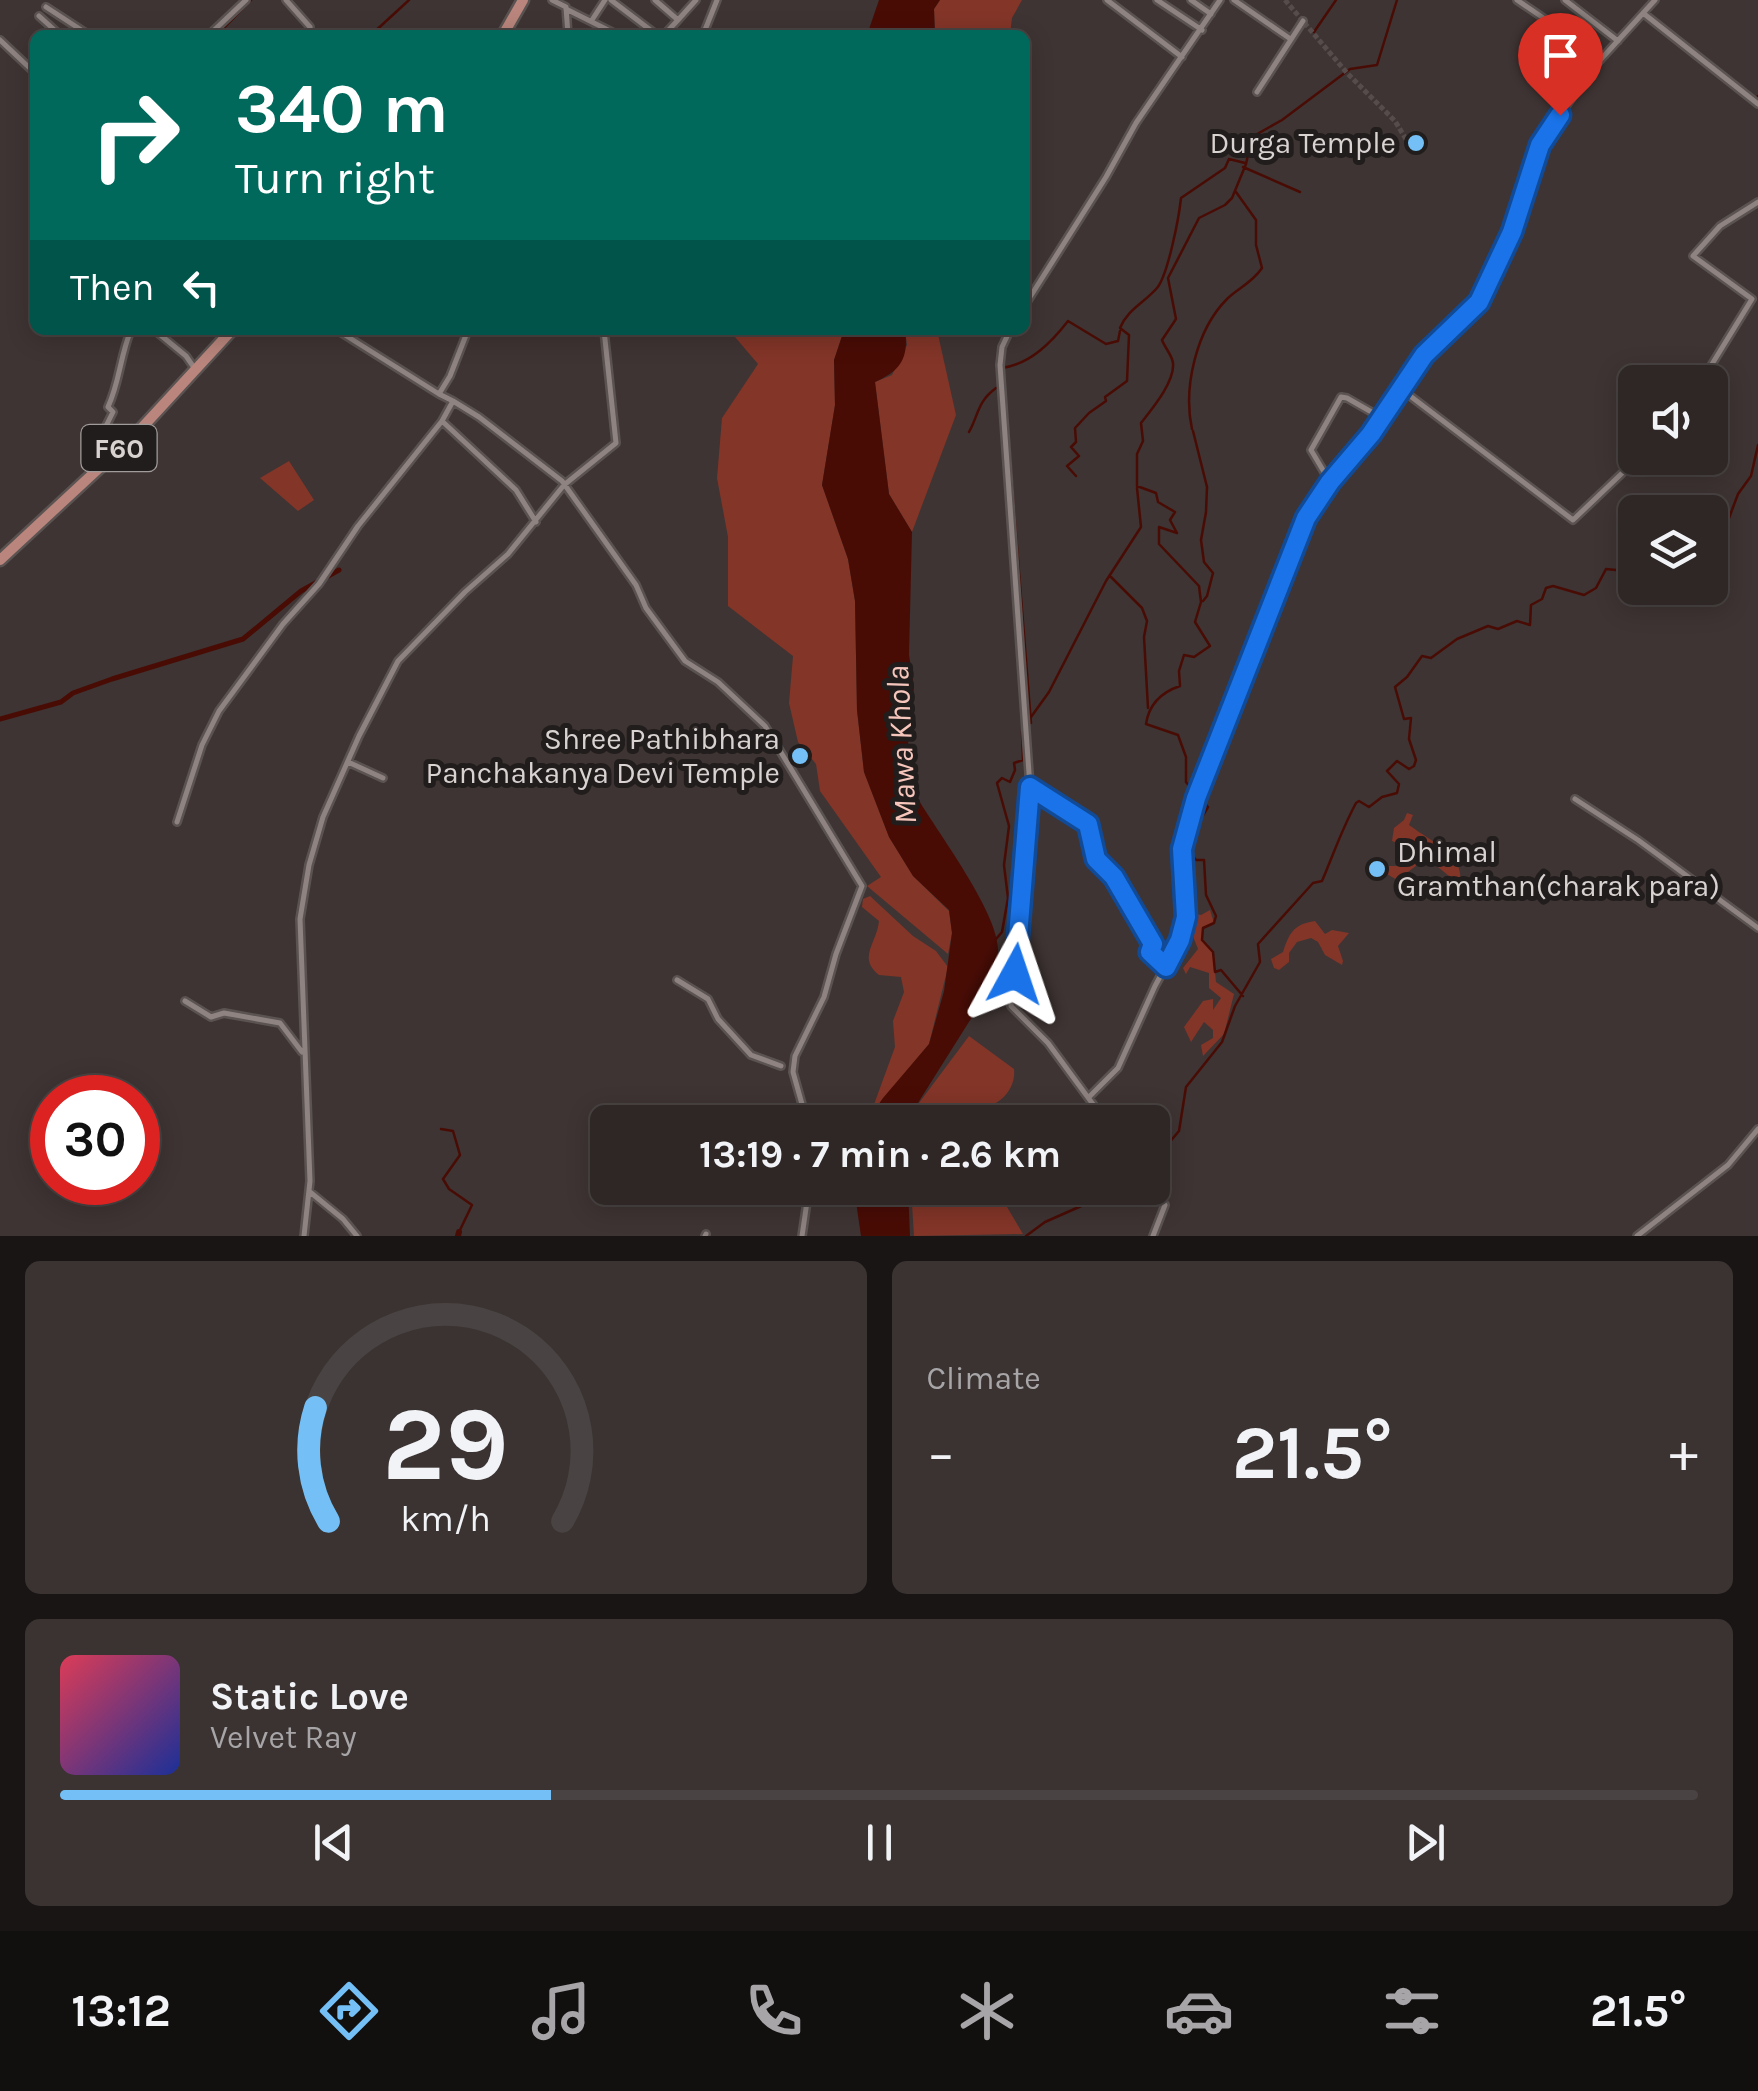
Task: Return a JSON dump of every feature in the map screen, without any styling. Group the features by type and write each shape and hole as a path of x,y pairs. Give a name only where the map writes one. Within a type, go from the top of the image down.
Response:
{"main road":[{"path":"505,30 523,0"},
{"name":"F60","path":"0,560 138,432 227,335"}],"street":[{"path":"214,30 246,0"},
{"path":"286,0 310,27"},
{"path":"552,0 609,30"},
{"path":"592,20 608,0 653,30"},
{"path":"656,0 678,20"},
{"path":"666,30 698,0 713,10"},
{"path":"705,30 717,0"},
{"path":"1107,0 1182,57"},
{"path":"1157,0 1202,30"},
{"path":"1191,0 1211,14"},
{"path":"1030,298 1136,123 1220,0"},
{"path":"1234,0 1290,38"},
{"path":"1517,0 1602,58"},
{"path":"1565,0 1618,41"},
{"path":"1088,1097 1118,1068 1180,940 1186,917 1182,849 1197,794 1306,518 1437,339 1479,302 1512,232 1540,145 1602,58 1655,0"},
{"path":"566,5 568,30"},
{"path":"46,8 81,30"},
{"path":"1643,13 1758,104"},
{"path":"38,16 54,30"},
{"path":"1257,92 1304,21"},
{"path":"0,40 30,68"},
{"path":"1712,365 1752,299 1693,256 1720,226 1758,202"},
{"path":"89,448 113,412 108,407 120,377 122,351 129,335"},
{"path":"160,335 195,369"},
{"path":"346,335 452,402 456,400 564,485 636,584 646,608 685,661 725,688 765,726 862,886 824,998 795,1056 793,1072 802,1105"},
{"path":"440,394 466,335"},
{"path":"304,1236 310,1192 300,920 309,865 323,817 398,661 536,522 564,485 616,443 605,335"},
{"path":"1008,335 1000,365 1030,787 1011,1006 1048,1044 1094,1105"},
{"path":"1402,389 1573,520 1620,475"},
{"path":"1330,482 1312,450 1341,398 1382,418"},
{"path":"177,822 202,746 220,711 442,421 452,402"},
{"path":"442,421 516,490 536,522"},
{"path":"348,762 383,778"},
{"path":"1030,787 1088,824 1096,859 1114,877 1153,944 1150,952 1166,967"},
{"path":"1575,798 1758,928"},
{"path":"677,980 708,999 718,1019 751,1055 780,1066"},
{"path":"186,1002 211,1017 224,1013 280,1024 304,1054"},
{"path":"1637,1236 1728,1165 1758,1128"},
{"path":"310,1192 344,1219 357,1236"},
{"path":"802,1236 807,1205"},
{"path":"1153,1236 1164,1205"}],"shaded area":[{"path":"940,0 1022,0 1011,30 935,30 934,9"},
{"path":"733,335 842,335 834,360 835,405 822,485 848,559 855,601 857,710 864,772 889,837 913,876 949,911 952,933 948,954 867,886 881,877 820,791 816,764 798,742 789,703 793,656 728,606 728,537 717,478 722,418 758,364"},
{"path":"906,335 938,335 956,415 912,532 889,494 875,382 892,375 907,345"},
{"path":"289,461 314,500 298,511 260,478"},
{"path":"1407,813 1413,815 1409,825 1450,855 1460,871 1460,879 1449,876 1417,850 1417,865 1404,875 1406,885 1385,873 1388,866 1405,866 1413,849 1392,841 1394,828"},
{"path":"870,896 913,936 936,951 948,967 929,1044 880,1105 874,1105 895,1047 893,1021 904,992 901,977 879,975 869,962 879,921 862,907 863,899"},
{"path":"1210,910 1214,923 1203,928 1202,940 1213,952 1216,982 1234,994 1224,1034 1203,1056 1201,1045 1213,1038 1213,1030 1204,1022 1191,1042 1184,1027 1203,1001 1213,999 1213,1010 1221,998 1209,988 1209,973 1190,967 1186,974 1183,968 1198,949 1192,934 1184,932 1192,913 1201,915"},
{"path":"1315,921 1325,934 1332,930 1349,933 1338,946 1342,965 1325,955 1311,938 1297,942 1289,953 1289,962 1279,970 1274,968 1271,959 1283,952 1293,931"},
{"path":"969,1036 1014,1069 1007,1093 991,1105 919,1103"},
{"path":"912,1205 1006,1205 1023,1234 914,1236"}],"water":[{"path":"879,0 940,0 934,9 935,30 869,30"},
{"name":"Mawa Khola","path":"842,335 905,335 901,363 875,382 889,494 912,532 909,655 914,687 906,764 911,787 989,916 998,953 984,998 917,1105 878,1105 929,1044 944,991 952,933 949,910 913,876 889,837 864,772 857,710 855,601 848,559 822,485 835,405 834,360"},
{"path":"856,1205 909,1205 910,1236 861,1236"}],"waterway":[{"path":"222,30 251,0"},
{"path":"376,30 409,0"},
{"path":"1314,32 1336,0"},
{"path":"1194,792 1186,782 1186,757 1178,735 1146,724 1157,700 1180,686 1184,655 1194,657 1210,646 1195,622 1201,602 1199,586 1159,544 1159,527 1177,533 1170,520 1175,512 1158,502 1156,493 1137,486 1137,454 1143,441 1141,423 1162,395 1173,370 1162,340 1176,319 1168,278 1199,218 1232,198 1252,137 1282,120 1350,69 1377,65 1397,0"},
{"path":"1076,476 1067,466 1079,456 1071,447 1076,442 1075,428 1127,381 1129,335 1120,328 1161,281 1181,198 1225,168 1229,159 1245,163"},
{"path":"1243,167 1300,192"},
{"path":"1192,429 1189,396 1200,343 1216,312 1262,268 1256,245 1256,220 1236,192"},
{"path":"1002,368 1039,351 1068,321 1106,344 1118,341 1120,331"},
{"path":"997,368 1003,435"},
{"path":"969,432 982,403 996,388"},
{"path":"1006,409 1031,723"},
{"path":"1193,431 1207,487 1201,540 1204,562 1213,573 1203,601"},
{"path":"1728,519 1751,476 1758,445"},
{"path":"1031,717 1049,692 1106,581 1141,527 1137,488"},
{"path":"1170,1142 1179,1131 1186,1087 1222,1042 1235,1006 1260,962 1258,944 1313,883 1322,881 1356,803 1369,807 1382,797 1397,793 1399,784 1387,771 1397,761 1409,769 1414,766 1416,760 1409,739 1411,718 1404,719 1395,687 1422,656 1431,658 1457,639 1488,626 1498,629 1517,621 1530,625 1531,605 1542,599 1546,588 1553,586 1584,595 1596,588 1606,569 1618,571"},
{"path":"0,719 243,639 301,591 339,570"},
{"path":"1111,577 1142,608 1147,621 1144,637 1148,708"},
{"path":"1023,712 1023,729"},
{"path":"996,939 1002,932 1008,898 1004,865 1009,826 997,783 1002,778 1010,782 1014,763 1023,760 1022,732"},
{"path":"1188,840 1208,807 1200,798"},
{"path":"1186,848 1196,860 1204,860 1206,895 1216,916 1214,923 1203,928 1202,940 1213,952 1215,972 1221,970 1243,996"},
{"path":"441,1129 453,1131 460,1155 443,1179 449,1189 472,1205 459,1232"},
{"path":"1026,1236 1045,1222 1084,1205"},
{"path":"458,1236 459,1232"}],"tunnel":[{"path":"1285,0 1347,73 1395,121 1415,154"}],"place":[{"name":"Durga Temple","path":"1416,143"},
{"name":"Shree Pathibhara Panchakanya Devi Temple","path":"800,756"},
{"name":"Dhimal Gramthan(charak para)","path":"1377,869"}],"route":[{"path":"1015,974 1030,787 1088,824 1092,852 1133,908 1153,944 1150,952 1166,967 1186,917 1182,849 1196,798 1306,518 1330,482 1371,434 1424,355 1479,302 1512,232 1540,145 1560,115"}]}
